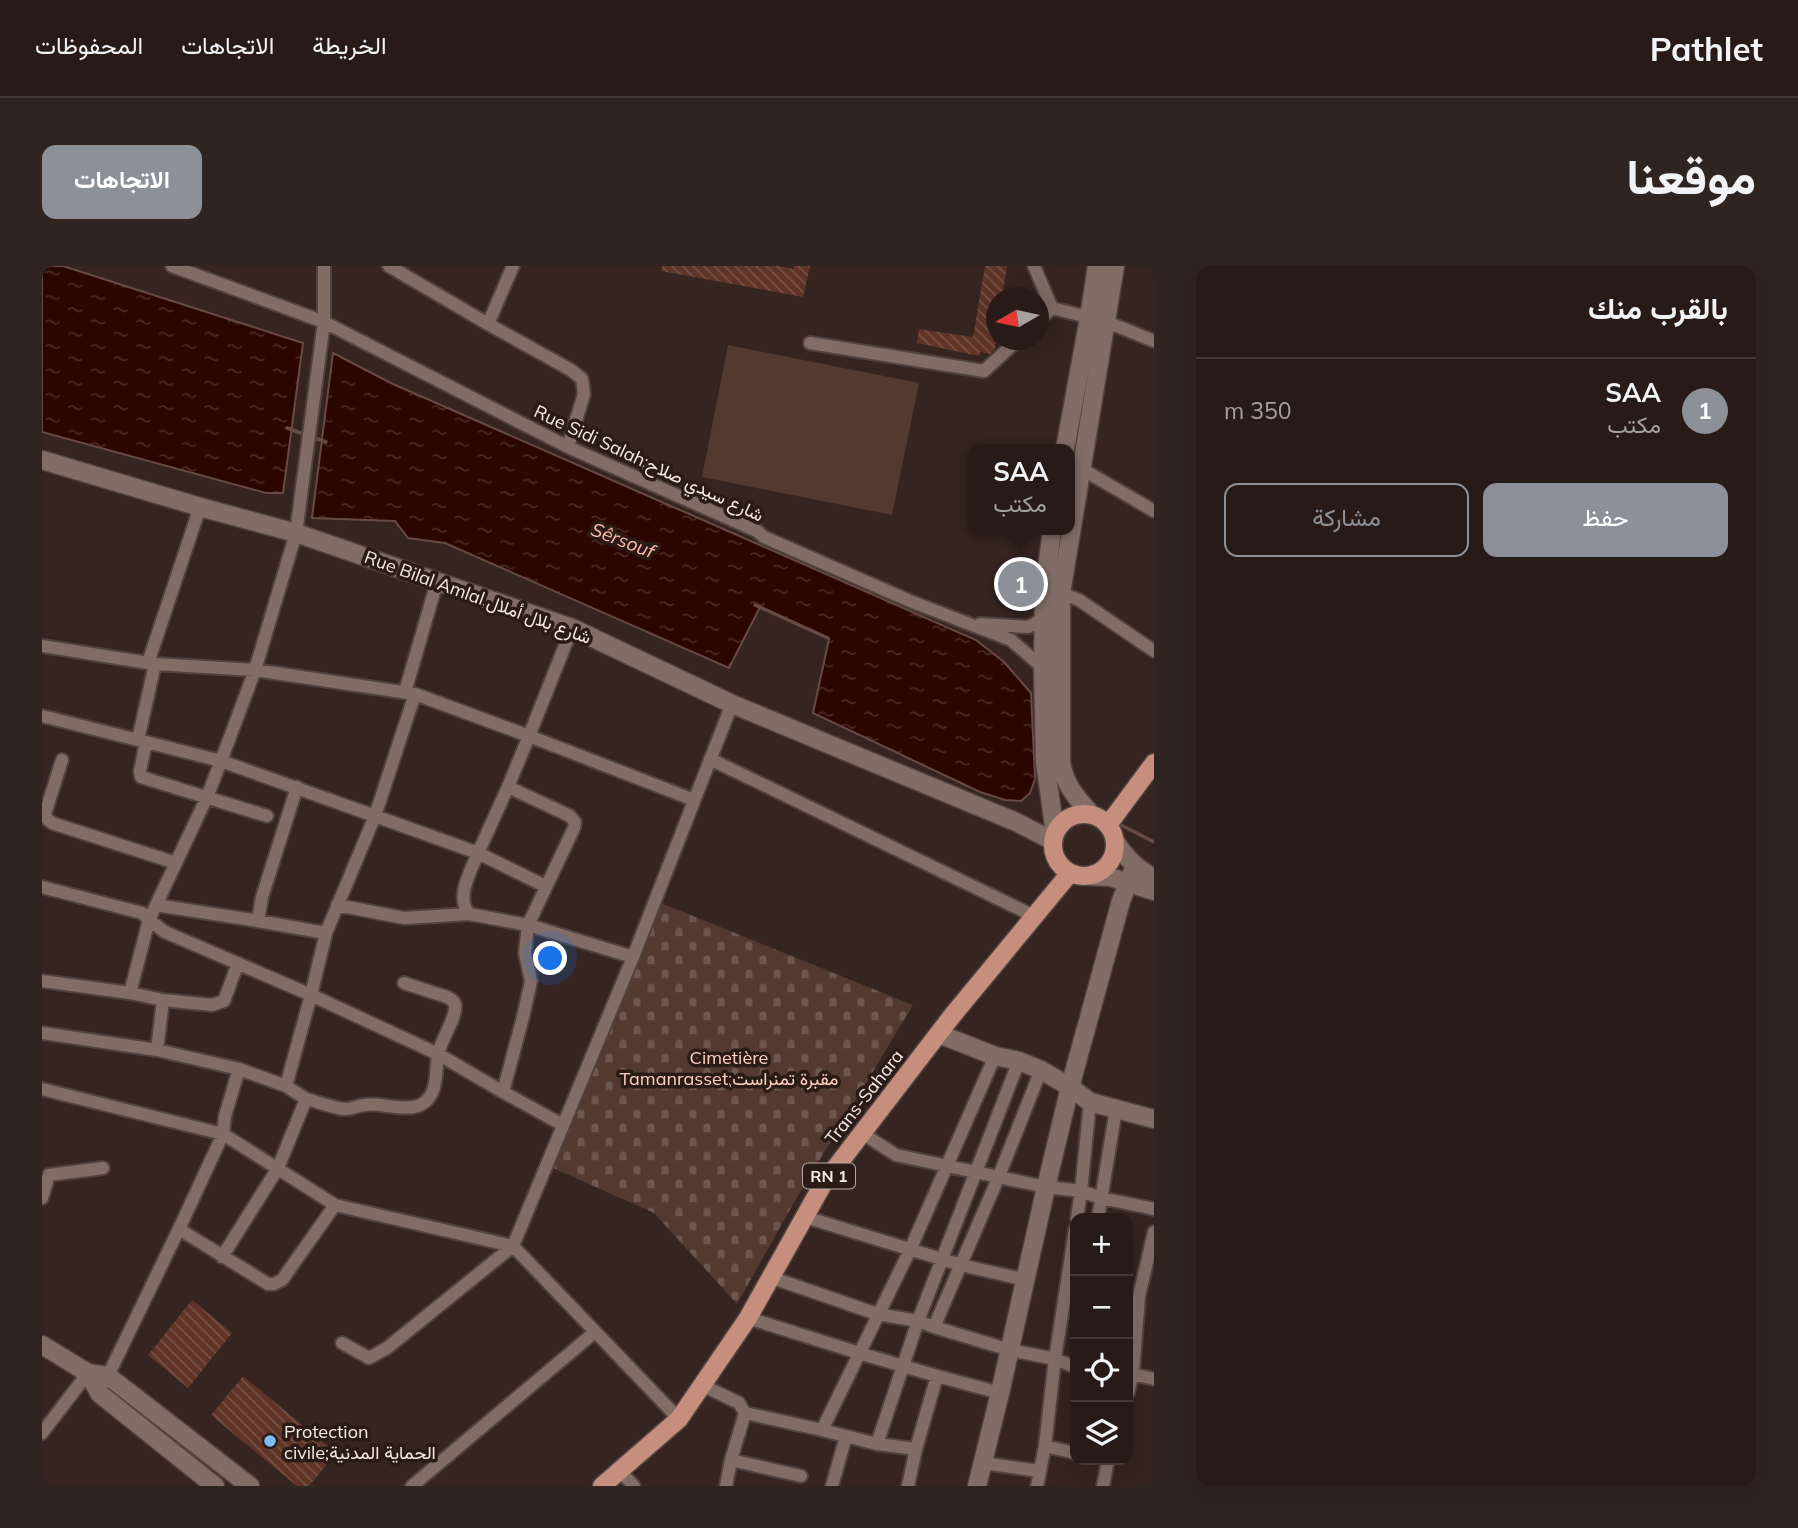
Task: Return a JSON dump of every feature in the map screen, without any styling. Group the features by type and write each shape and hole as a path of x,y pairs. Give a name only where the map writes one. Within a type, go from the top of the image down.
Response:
{"main road":[{"path":"1111,833 1154,763"},
{"path":"1092,815 1101,819 1111,833 1112,859 1098,873 1079,876 1070,873 1056,860 1053,851 1054,837 1059,826 1072,816 1092,815"},
{"name":"Trans-Sahara","path":"602,1486 678,1419 748,1318 823,1184 952,1016 1070,873"}],"street":[{"path":"130,993 149,920 207,797 255,670 296,533 324,323 324,266"},
{"path":"389,266 571,370 582,379 584,394 568,447"},
{"path":"488,324 513,266"},
{"path":"1034,266 1052,308"},
{"path":"1097,266 1098,320 1076,466 1154,511"},
{"path":"1066,444 1098,320 1115,266"},
{"name":"Rue Sidi Salah;شارع سيدي صلاح","path":"176,267 324,323 568,447 910,601 1011,640 1043,667"},
{"path":"1052,308 1098,320 1154,341"},
{"path":"1049,311 1052,308"},
{"path":"810,343 984,371 1007,350"},
{"name":"Rue Bilal Amlal,شارع بلال أملال","path":"42,460 296,533 572,628 732,704 1054,837"},
{"path":"200,507 151,663 142,741 141,777 267,816"},
{"path":"1051,535 1045,573 1043,667 1045,762 1054,837"},
{"path":"1068,535 1061,593 1061,762 1064,778 1070,789 1092,815"},
{"path":"286,1086 326,933 375,816 410,693 437,582"},
{"path":"1061,593 1079,600 1154,651"},
{"name":"Rue Sidi Salah;شارع سيدي صلاح","path":"966,623 1028,627 1044,619"},
{"path":"469,914 464,908 463,895 478,853 508,787 572,628"},
{"path":"42,646 151,663 255,670 410,693 694,800"},
{"path":"342,1343 369,1358 387,1348 513,1246 633,957 732,704"},
{"path":"42,716 221,761 478,853 545,886"},
{"path":"710,759 1034,916"},
{"path":"62,760 45,814 47,819 52,823 176,863"},
{"path":"258,921 262,897 296,787"},
{"path":"503,1092 531,981 525,953 528,925 575,822 570,816 508,787"},
{"path":"1111,833 1132,874 1154,891"},
{"path":"977,1486 1070,1087 1121,901 1132,874"},
{"path":"1089,876 1132,874 1154,878"},
{"path":"42,887 142,913 165,932 438,1054 563,1125"},
{"path":"156,905 326,933"},
{"path":"337,905 404,918 469,914 528,925 633,957"},
{"path":"42,981 212,1005 224,1001 238,963"},
{"path":"42,1033 157,1050 239,1069 286,1086 306,1099 346,1110 363,1105 421,1106 430,1097 436,1080 438,1054 455,1004 453,1000 404,983"},
{"path":"157,1050 163,1000"},
{"path":"939,1034 995,1056 1019,1061 1041,1070 1090,1102 1154,1119"},
{"path":"822,1430 910,1250 995,1056"},
{"path":"877,1444 940,1259 1019,1061"},
{"path":"100,1394 223,1134 225,1116 239,1069"},
{"path":"934,1327 1041,1070"},
{"path":"42,1089 223,1134 335,1205 513,1246 678,1419"},
{"path":"222,1257 278,1168 306,1099"},
{"path":"1078,1213 1090,1102"},
{"path":"1099,1213 1116,1109"},
{"path":"862,1133 896,1155 1046,1187 1081,1191 1154,1209"},
{"path":"42,1198 49,1175 103,1168"},
{"path":"179,1229 268,1284 274,1284 282,1280 335,1205"},
{"path":"804,1217 961,1265 1026,1280"},
{"path":"1133,1354 1139,1296 1154,1232"},
{"path":"1037,1486 1070,1262"},
{"path":"770,1277 877,1314 918,1321 1010,1350 1070,1362"},
{"path":"1139,1296 1154,1298"},
{"path":"748,1318 1000,1393"},
{"path":"412,1486 595,1332"},
{"path":"42,1345 88,1373 108,1376 250,1486"},
{"path":"88,1373 100,1394 215,1486"},
{"path":"42,1433 88,1373"},
{"path":"1133,1374 1154,1379"},
{"path":"908,1486 937,1376"},
{"path":"702,1385 739,1403 745,1413 726,1486"},
{"path":"745,1413 877,1444 916,1449"},
{"path":"832,1486 846,1436"},
{"path":"1045,1446 1070,1453"},
{"path":"732,1460 800,1476"},
{"path":"984,1463 1039,1471"},
{"path":"1103,1486 1105,1465"},
{"path":"619,1470 634,1486"}],"green space":[{"path":"728,345 919,383 892,515 702,477"},
{"name":"Cimetière Tamanrasset;مقبرة تمنراست","path":"661,903 913,1005 792,1206 737,1304 654,1213 553,1168"}],"water":[{"path":"42,266 63,266 303,343 283,493 266,493 42,432"},
{"path":"333,353 393,384 976,640 1004,662 1031,693 1035,779 1030,793 1021,801 1005,800 980,792 813,713 829,639 760,607 729,668 445,543 408,538 395,521 312,518"}],"building":[{"path":"662,266 778,266 793,269 794,266 810,266 803,297 661,271"},
{"path":"985,266 1007,266 1004,287 986,287 986,350 994,350 990,354 980,352 979,356 917,343 919,329 973,337"},
{"path":"192,1300 232,1333 188,1388 148,1355"},
{"path":"243,1376 336,1453 309,1486 297,1486 211,1415"}],"waterway":[{"name":"Sêrsouf","path":"287,428 326,442"},
{"name":"Sêrsouf","path":"755,605 828,638"},
{"name":"Sêrsouf","path":"1117,823 1154,842"}],"place":[{"name":"SAA","path":"1021,584"},
{"name":"Protection civile;الحماية المدنية","path":"270,1441"}]}
